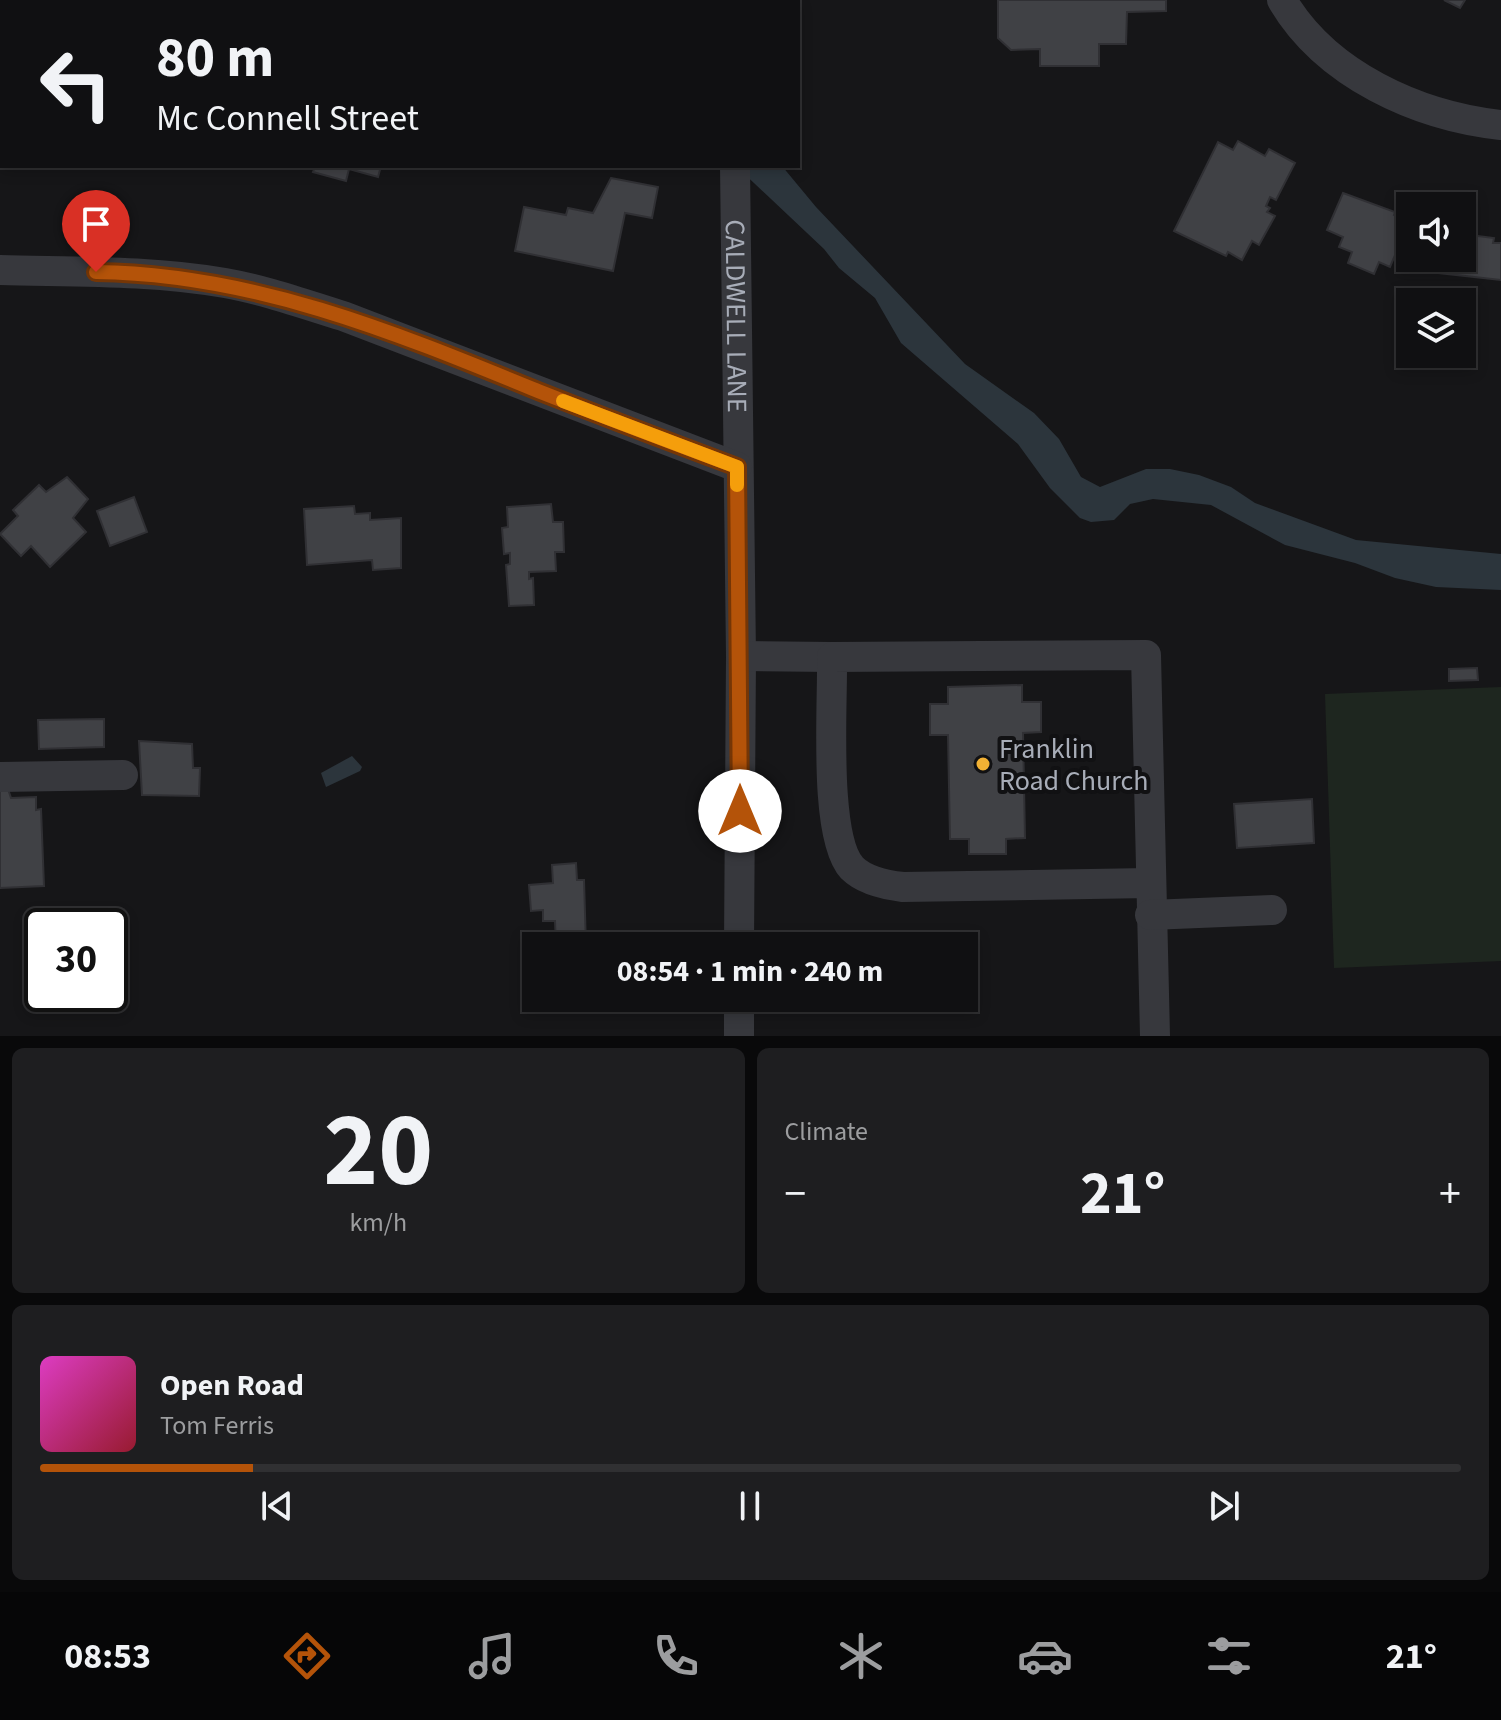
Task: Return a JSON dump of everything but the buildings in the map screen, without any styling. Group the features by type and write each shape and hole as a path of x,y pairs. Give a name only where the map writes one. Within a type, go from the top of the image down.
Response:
{"street":[{"path":"1282,0 1323,48 1349,70 1383,90 1439,115 1501,125"},
{"name":"CALDWELL LANE","path":"735,173 741,656 739,932"},
{"path":"0,270 149,273 226,283 291,300 358,321 737,467"},
{"path":"741,656 1146,655 1155,1036"},
{"path":"832,657 835,827 846,860 855,871 878,882 903,887 1149,883"},
{"path":"0,777 123,775"},
{"path":"1150,915 1272,910"},
{"path":"739,1012 739,1036"}],"shaded area":[{"path":"738,168 784,168 816,207 965,364 1034,413 1059,439 1081,477 1100,487 1146,469 1170,469 1199,475 1231,487 1255,503 1356,540 1501,554 1501,590 1436,587 1395,578 1355,563 1285,545 1211,505 1153,499 1130,504 1114,520 1091,522 1080,518 1050,488 1018,444 901,343 875,298 839,268 824,249"},
{"path":"1501,687 1501,961 1334,968 1325,694"},
{"path":"352,756 362,767 360,771 326,787 321,773"}],"slow traffic":[{"path":"563,401 737,467 737,485"}],"place":[{"name":"Franklin Road Church","path":"983,764"}],"route":[{"path":"96,272 149,273 226,283 291,300 485,369 737,467 740,811"}]}
